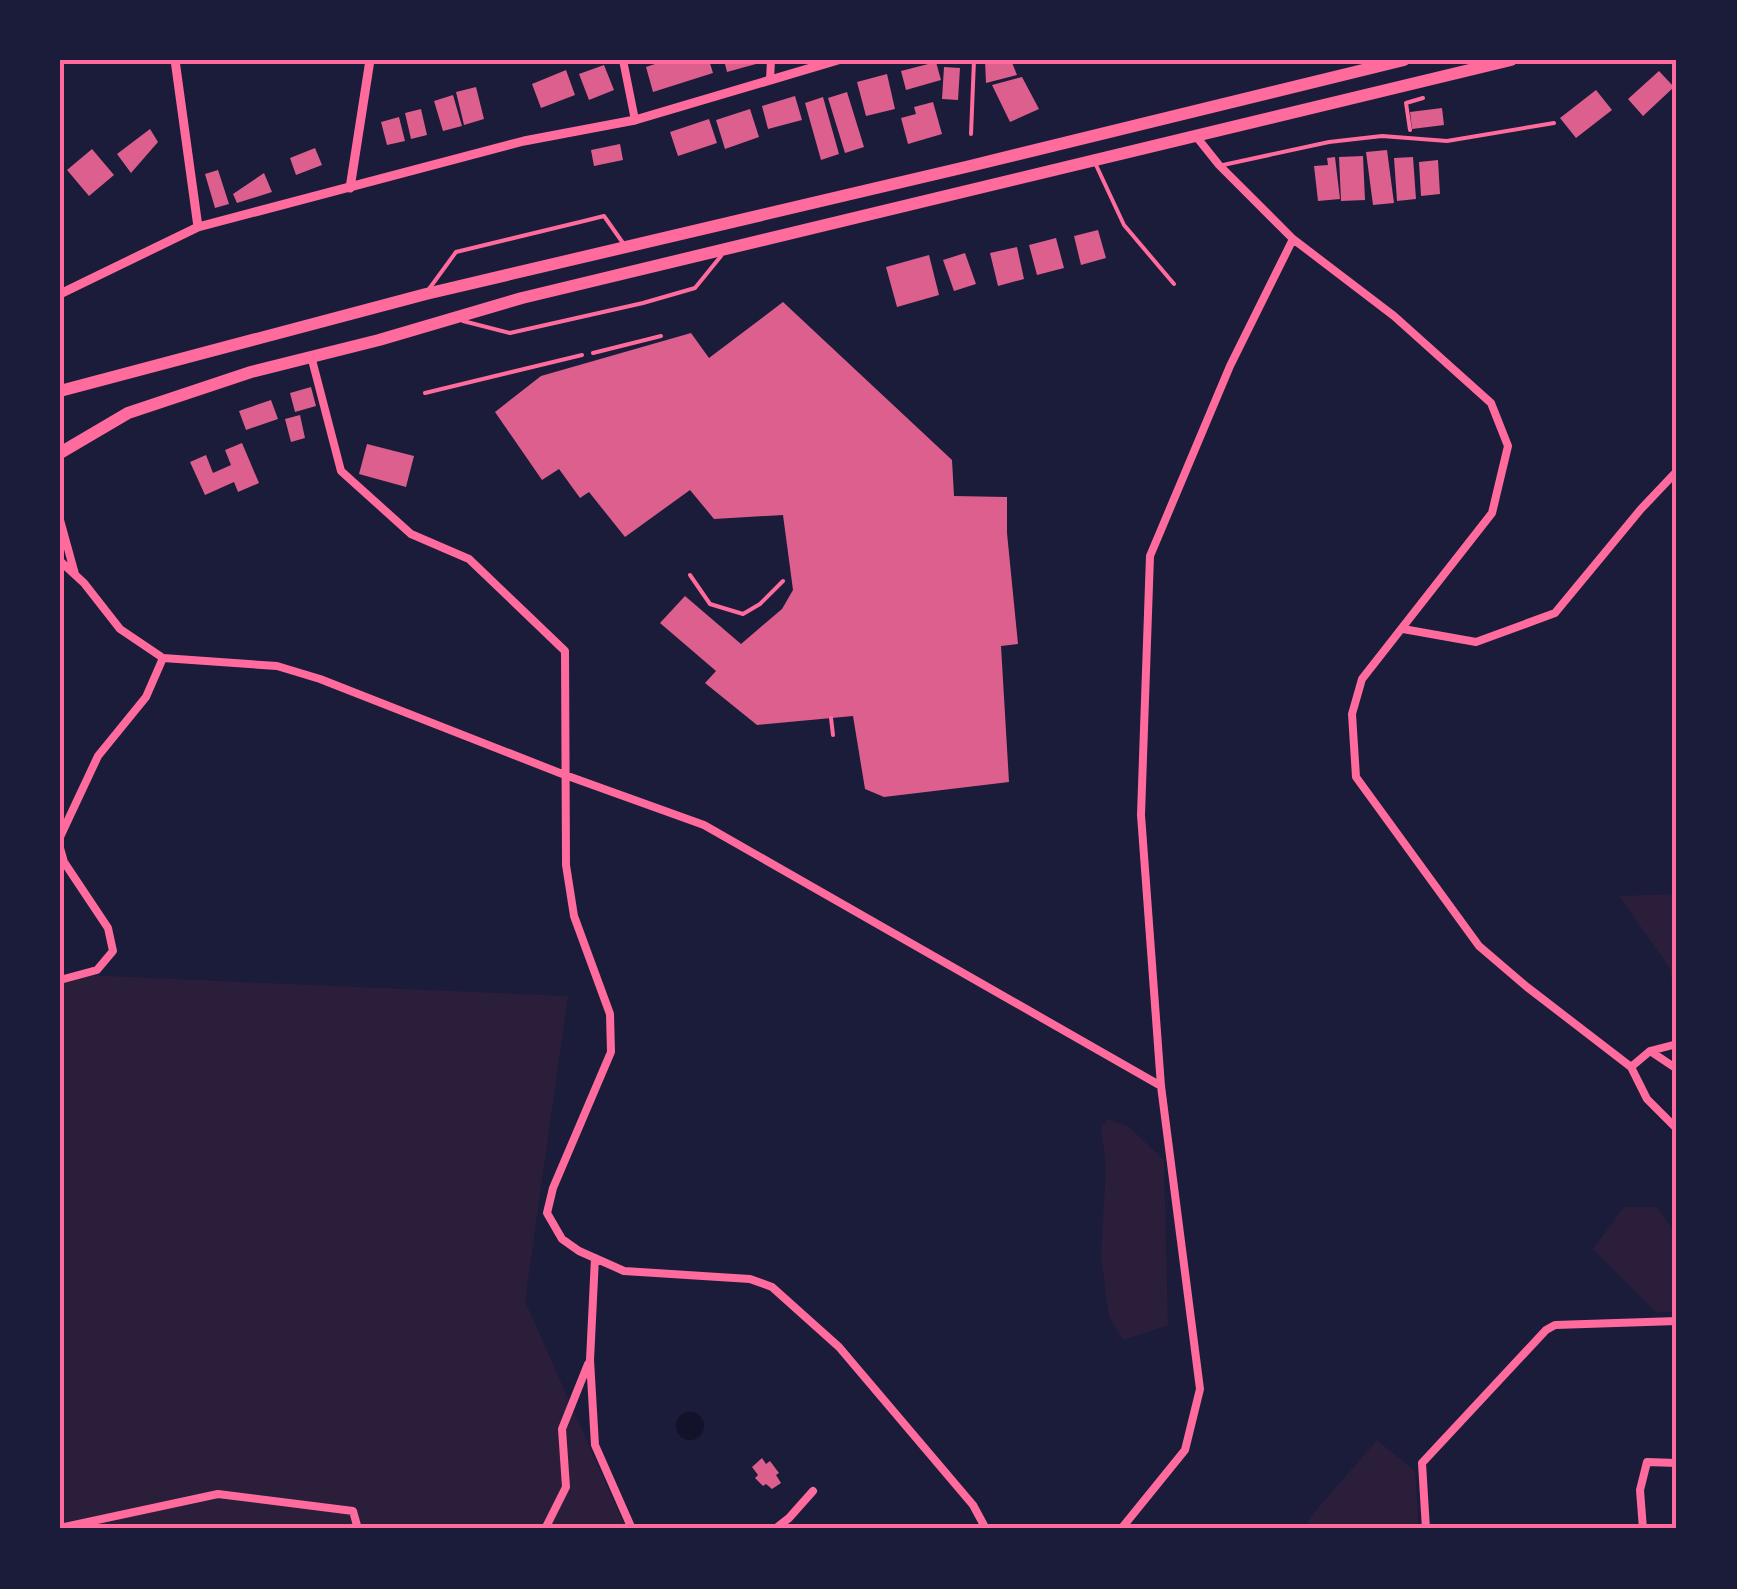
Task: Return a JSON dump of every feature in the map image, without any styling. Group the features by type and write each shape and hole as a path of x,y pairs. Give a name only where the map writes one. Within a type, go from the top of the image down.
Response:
{"highway":[{"path":"60,392 426,294 1404,60"},
{"path":"60,454 128,413 251,372 522,298 1511,60"}],"street":[{"path":"175,60 198,227"},
{"path":"350,188 370,60"},
{"path":"622,60 634,120"},
{"path":"770,80 771,60"},
{"path":"60,294 198,227 524,141 634,120 838,60"},
{"path":"1195,135 1293,240 1394,316 1491,403 1508,446 1492,513 1362,678 1352,714 1356,777 1479,946 1632,1067 1647,1098 1677,1129"},
{"path":"1121,1529 1184,1450 1200,1389 1161,1086 1140,816 1150,556 1230,366 1293,240"},
{"path":"311,356 341,471 411,534 469,558 565,651 566,866 574,916 610,1014 611,1052 552,1188 548,1213 562,1240 624,1271 750,1279 772,1287 839,1348 973,1505 986,1529"},
{"path":"1403,628 1476,642 1555,613 1677,471"},
{"path":"60,520 75,574"},
{"path":"60,562 75,574 120,628 163,658 277,666 320,679 704,825 1161,1086"},
{"path":"60,837 98,756 146,697 163,658"},
{"path":"60,848 64,862 108,928 113,951 97,970 60,980"},
{"path":"1632,1067 1650,1051 1677,1044"},
{"path":"1650,1051 1677,1069"},
{"path":"595,1258 590,1360 595,1445 632,1529"},
{"path":"1426,1529 1422,1463 1546,1330 1555,1325 1677,1321"},
{"path":"545,1529 566,1487 562,1430 590,1360"},
{"path":"1643,1529 1640,1490 1647,1462 1677,1463"},
{"path":"775,1529 813,1491"},
{"path":"60,1528 218,1494 353,1511 358,1529"}],"lane":[{"path":"972,134 974,60"},
{"path":"1220,165 1329,142 1382,136 1447,140 1554,123"},
{"path":"1094,161 1124,225 1174,284"},
{"path":"426,294 456,252 604,216 626,247"},
{"path":"453,318 510,334 643,303 695,288 725,250"},
{"path":"425,394 582,354"}],"path":[{"path":"1412,138 1406,103 1434,96"},
{"path":"590,354 662,336"},
{"path":"690,575 710,604 744,614 783,582"},
{"path":"830,718 833,735"}],"shaded area":[{"path":"1677,894 1677,995 1669,967 1619,896"},
{"path":"60,974 568,996 525,1301 626,1529 60,1529"},
{"path":"1107,1119 1128,1126 1164,1160 1168,1325 1123,1340 1109,1317 1101,1256 1106,1166 1101,1128"},
{"path":"1624,1207 1657,1207 1677,1236 1677,1311 1657,1313 1593,1249"},
{"path":"690,1412 700,1416 704,1426 700,1436 690,1440 680,1436 676,1426 680,1416"},
{"path":"1377,1440 1415,1471 1419,1529 1316,1529 1307,1521"}],"building":[{"path":"667,60 709,60 713,73 653,92 646,67"},
{"path":"724,60 755,60 756,64 727,72"},
{"path":"985,60 1011,60 1017,75 986,83"},
{"path":"936,62 941,80 906,90 901,71"},
{"path":"604,65 614,90 589,100 579,74"},
{"path":"944,67 960,68 958,100 942,99"},
{"path":"566,70 575,95 541,108 532,84"},
{"path":"1659,71 1674,87 1643,116 1628,99"},
{"path":"887,74 895,109 866,116 857,82"},
{"path":"1022,77 1039,109 1010,122 992,85"},
{"path":"476,87 484,119 464,125 456,92"},
{"path":"1596,90 1612,110 1576,138 1560,118"},
{"path":"847,92 864,147 845,153 828,98"},
{"path":"453,95 462,126 443,131 434,101"},
{"path":"795,96 802,120 768,129 762,106"},
{"path":"823,97 839,154 821,160 805,103"},
{"path":"933,102 942,134 908,144 901,118 916,114 914,107"},
{"path":"1442,108 1444,125 1412,129 1410,112"},
{"path":"421,109 427,135 411,139 405,113"},
{"path":"750,109 759,137 725,149 716,120"},
{"path":"399,117 405,141 387,145 381,122"},
{"path":"709,119 717,143 678,156 670,132"},
{"path":"150,129 158,142 131,173 117,154"},
{"path":"620,144 623,160 594,166 591,150"},
{"path":"315,148 322,165 296,175 290,158"},
{"path":"92,149 114,175 89,196 67,170"},
{"path":"1387,150 1394,203 1373,205 1366,152"},
{"path":"1363,156 1365,200 1341,201 1339,157"},
{"path":"1335,157 1340,199 1318,201 1314,166 1328,165 1327,158"},
{"path":"1413,157 1416,199 1397,201 1394,158"},
{"path":"1438,160 1440,194 1421,196 1419,162"},
{"path":"218,170 229,204 215,208 205,174"},
{"path":"264,173 272,192 237,203 233,194"},
{"path":"1098,230 1106,258 1081,265 1074,236"},
{"path":"1056,238 1064,268 1037,275 1029,245"},
{"path":"1017,247 1024,279 998,286 990,253"},
{"path":"965,253 976,284 954,291 943,260"},
{"path":"929,255 939,295 897,307 886,267"},
{"path":"783,302 952,460 954,496 1007,497 1018,644 1001,646 1009,782 884,797 865,789 853,716 757,725 705,683 716,671 660,623 685,596 741,644 782,609 793,590 783,515 714,519 690,490 625,537 589,492 580,498 559,469 542,480 495,412 541,376 691,333 709,358"},
{"path":"311,387 316,406 295,412 290,393"},
{"path":"271,400 278,419 246,430 239,411"},
{"path":"300,415 305,438 291,442 285,419"},
{"path":"242,443 259,483 238,492 234,482 205,495 190,462 206,455 213,473 231,465 225,450"},
{"path":"367,444 414,456 406,487 359,474"},
{"path":"762,1458 766,1464 770,1461 779,1473 776,1475 781,1483 772,1489 755,1478 758,1475 752,1467"}]}
